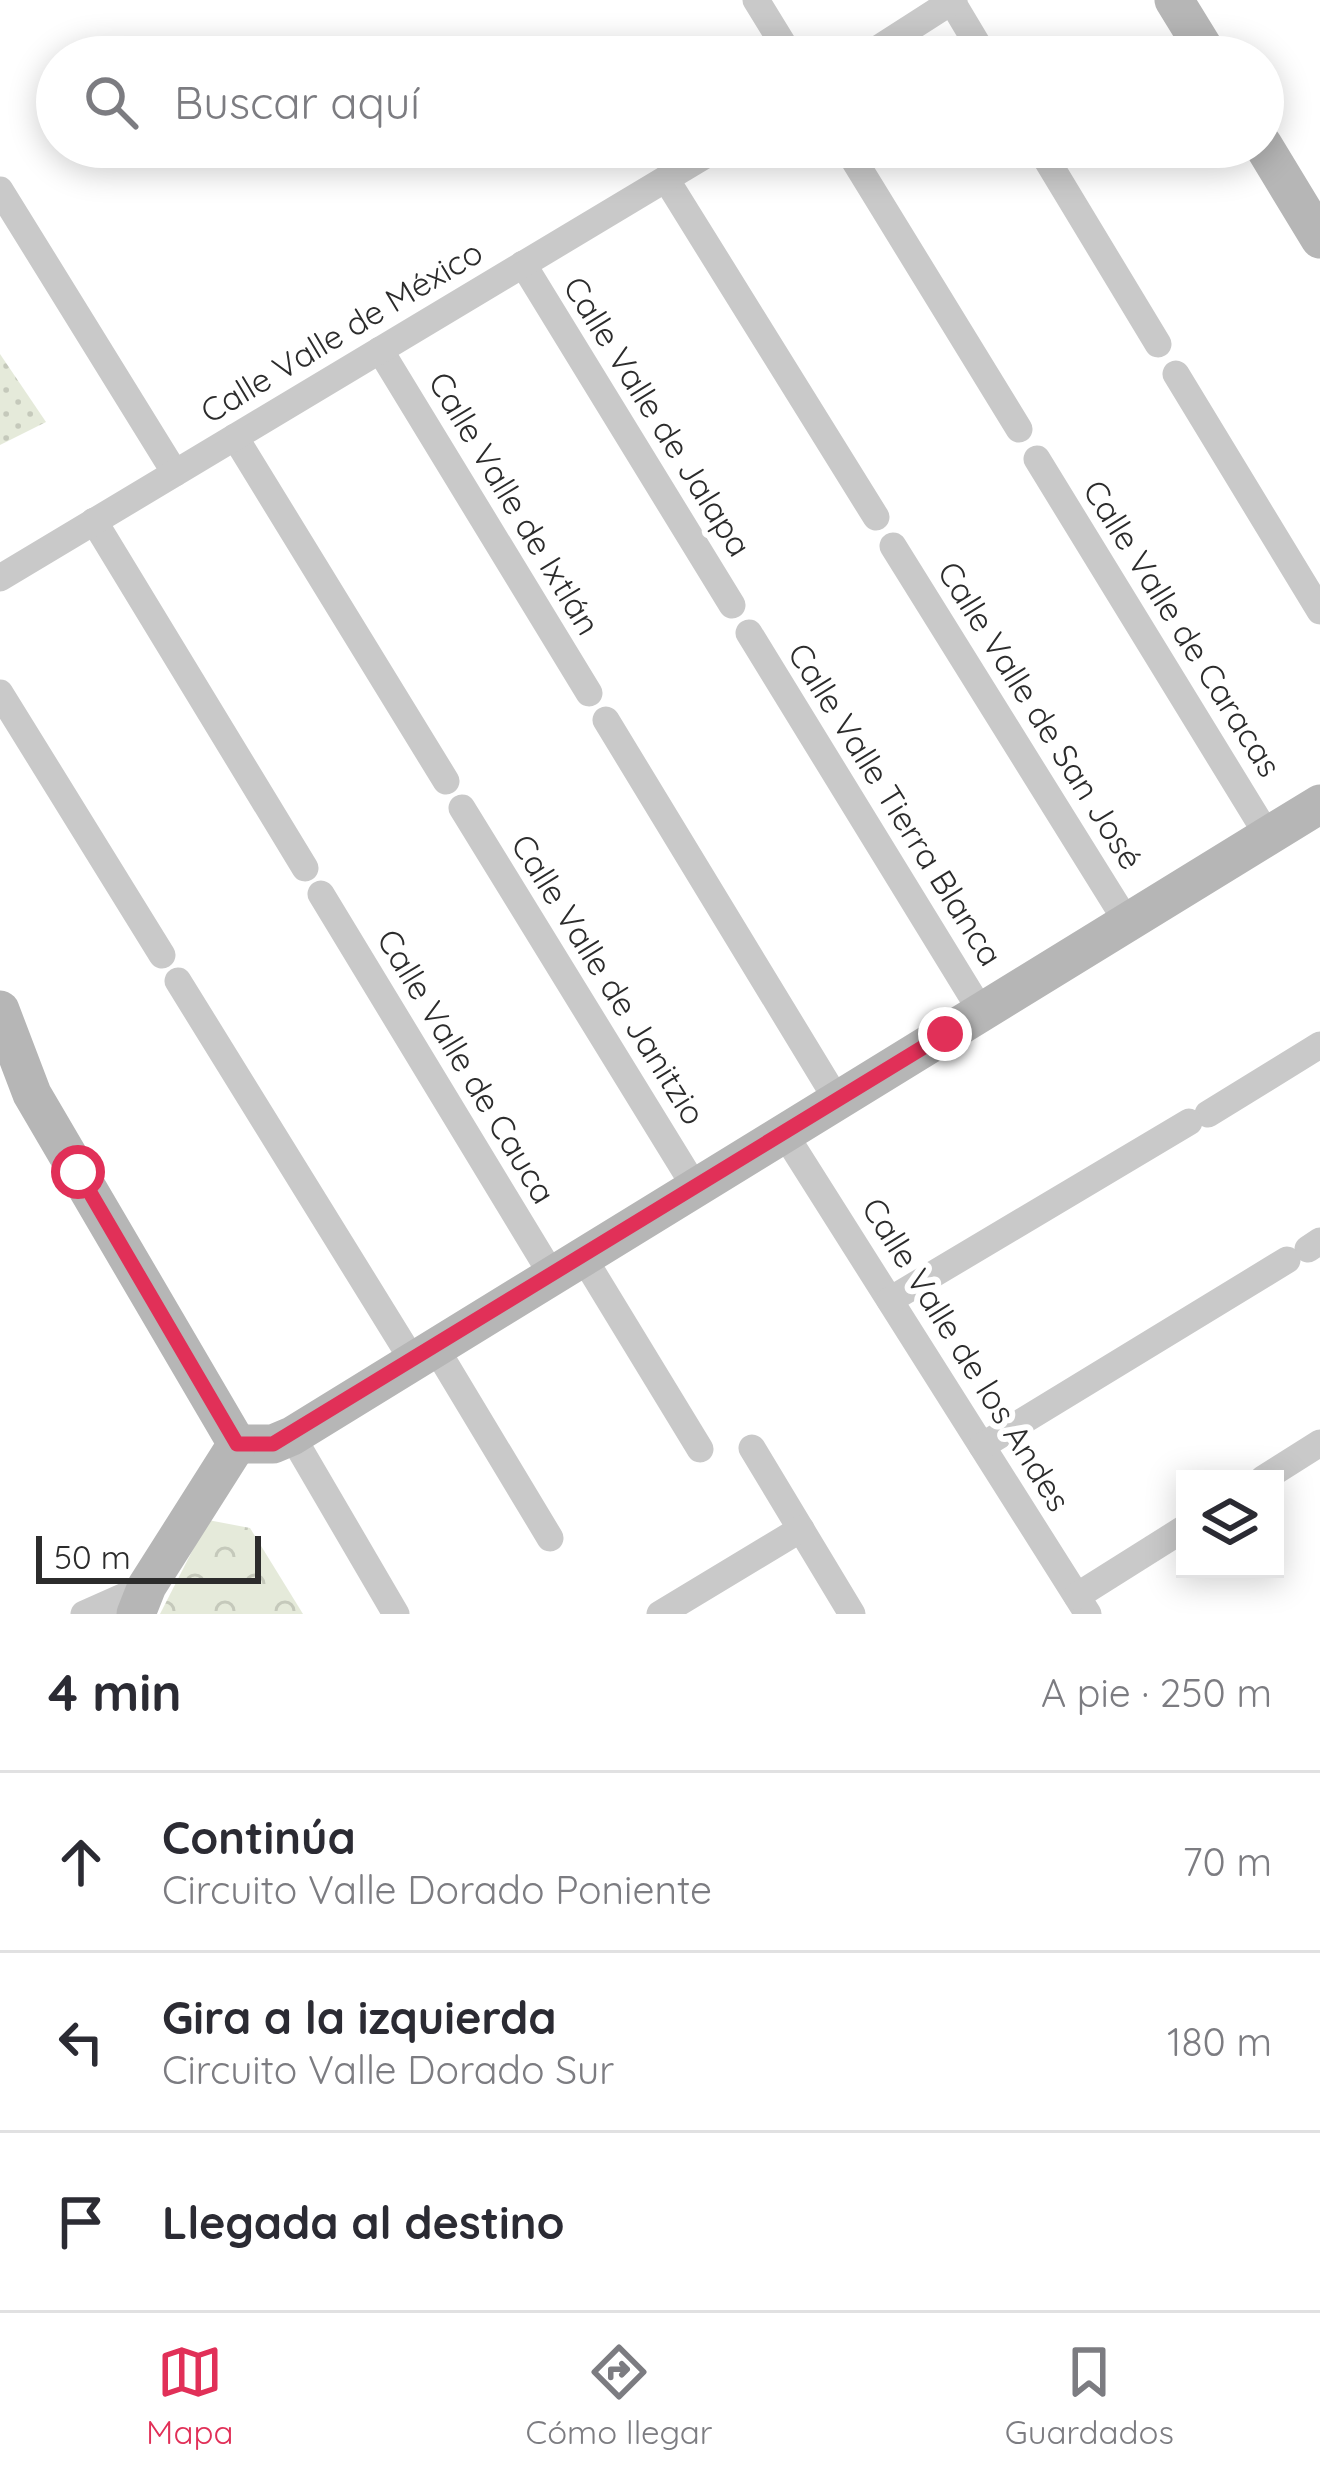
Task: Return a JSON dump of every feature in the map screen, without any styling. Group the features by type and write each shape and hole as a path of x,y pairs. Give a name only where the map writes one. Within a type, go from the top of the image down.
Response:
{"street":[{"path":"756,0 778,36"},
{"path":"897,36 952,0 973,36"},
{"path":"1174,0 1196,36"},
{"name":"Calle Valle de México","path":"0,578 684,168"},
{"path":"859,168 1019,429"},
{"path":"1052,168 1158,344"},
{"path":"1276,168 1320,239"},
{"path":"666,179 875,517"},
{"path":"0,190 175,473"},
{"name":"Calle Valle de Jalapa","path":"523,264 732,605"},
{"name":"Calle Valle de Ixtlán","path":"380,350 589,693"},
{"path":"1176,374 1320,611"},
{"path":"235,437 446,781"},
{"name":"Calle Valle de Caracas","path":"1037,459 1268,836"},
{"path":"94,521 305,868"},
{"name":"Calle Valle de San José","path":"893,546 1127,922"},
{"name":"Calle Valle Tierra Blanca","path":"749,633 981,1011"},
{"path":"0,693 162,955"},
{"path":"606,721 837,1100"},
{"path":"237,1444 273,1444 292,1436 1320,804"},
{"name":"Calle Valle de Janitzio","path":"462,808 695,1187"},
{"name":"Calle Valle de Cauca","path":"321,894 567,1266 700,1449"},
{"path":"178,981 550,1538"},
{"path":"0,1010 32,1094 237,1444"},
{"path":"890,1300 1320,1046"},
{"name":"Calle Valle de los Andes","path":"784,1132 1083,1605"},
{"path":"982,1446 1305,1250"},
{"path":"292,1436 396,1614"},
{"path":"1277,1470 1320,1443"},
{"path":"84,1614 141,1600 237,1444"},
{"path":"752,1448 852,1614"},
{"path":"660,1614 801,1529"},
{"path":"1083,1605 1176,1535"}],"green space":[{"path":"0,354 46,422 0,445"},
{"path":"208,1520 250,1528 303,1614 160,1614"}],"route":[{"path":"78,1172 237,1444 273,1444 945,1034"}]}
